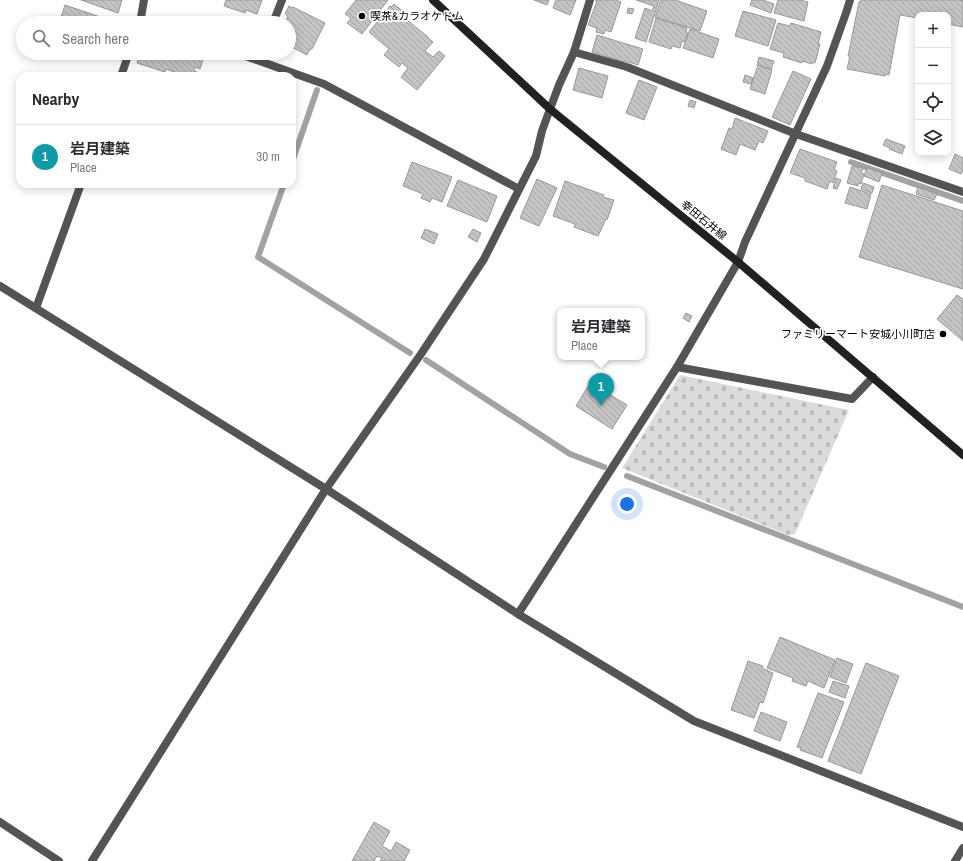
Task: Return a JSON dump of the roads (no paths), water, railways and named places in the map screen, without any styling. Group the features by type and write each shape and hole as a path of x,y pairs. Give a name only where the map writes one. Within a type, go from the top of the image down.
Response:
{"main road":[{"name":"幸田石井線","path":"434,0 550,109 738,262 963,455"}],"street":[{"path":"142,16 144,0"},
{"path":"276,16 282,0"},
{"path":"92,861 326,489 421,354 484,259 536,156 542,131 559,85 574,52 590,0"},
{"path":"518,614 677,367 738,262 748,235 827,66 850,0"},
{"path":"574,52 627,67 796,134 963,192"},
{"path":"122,72 127,60"},
{"path":"267,60 296,72"},
{"path":"296,72 324,84 519,189"},
{"path":"36,308 81,188"},
{"path":"0,286 326,489 518,614 694,721 963,827"},
{"path":"677,367 852,399 873,377"},
{"path":"0,822 59,861"},
{"path":"955,861 963,848"}],"waterway":[{"path":"296,150 317,90"},
{"path":"851,162 963,201"},
{"path":"283,188 258,257 410,353"},
{"path":"426,360 570,454 604,467"},
{"path":"627,476 963,607"}],"place":[{"name":"喫茶&カラオケドム","path":"362,16"},
{"name":"ファミリーマート安城小川町店","path":"943,334"},
{"name":"岩月建築","path":"601,406"}]}
